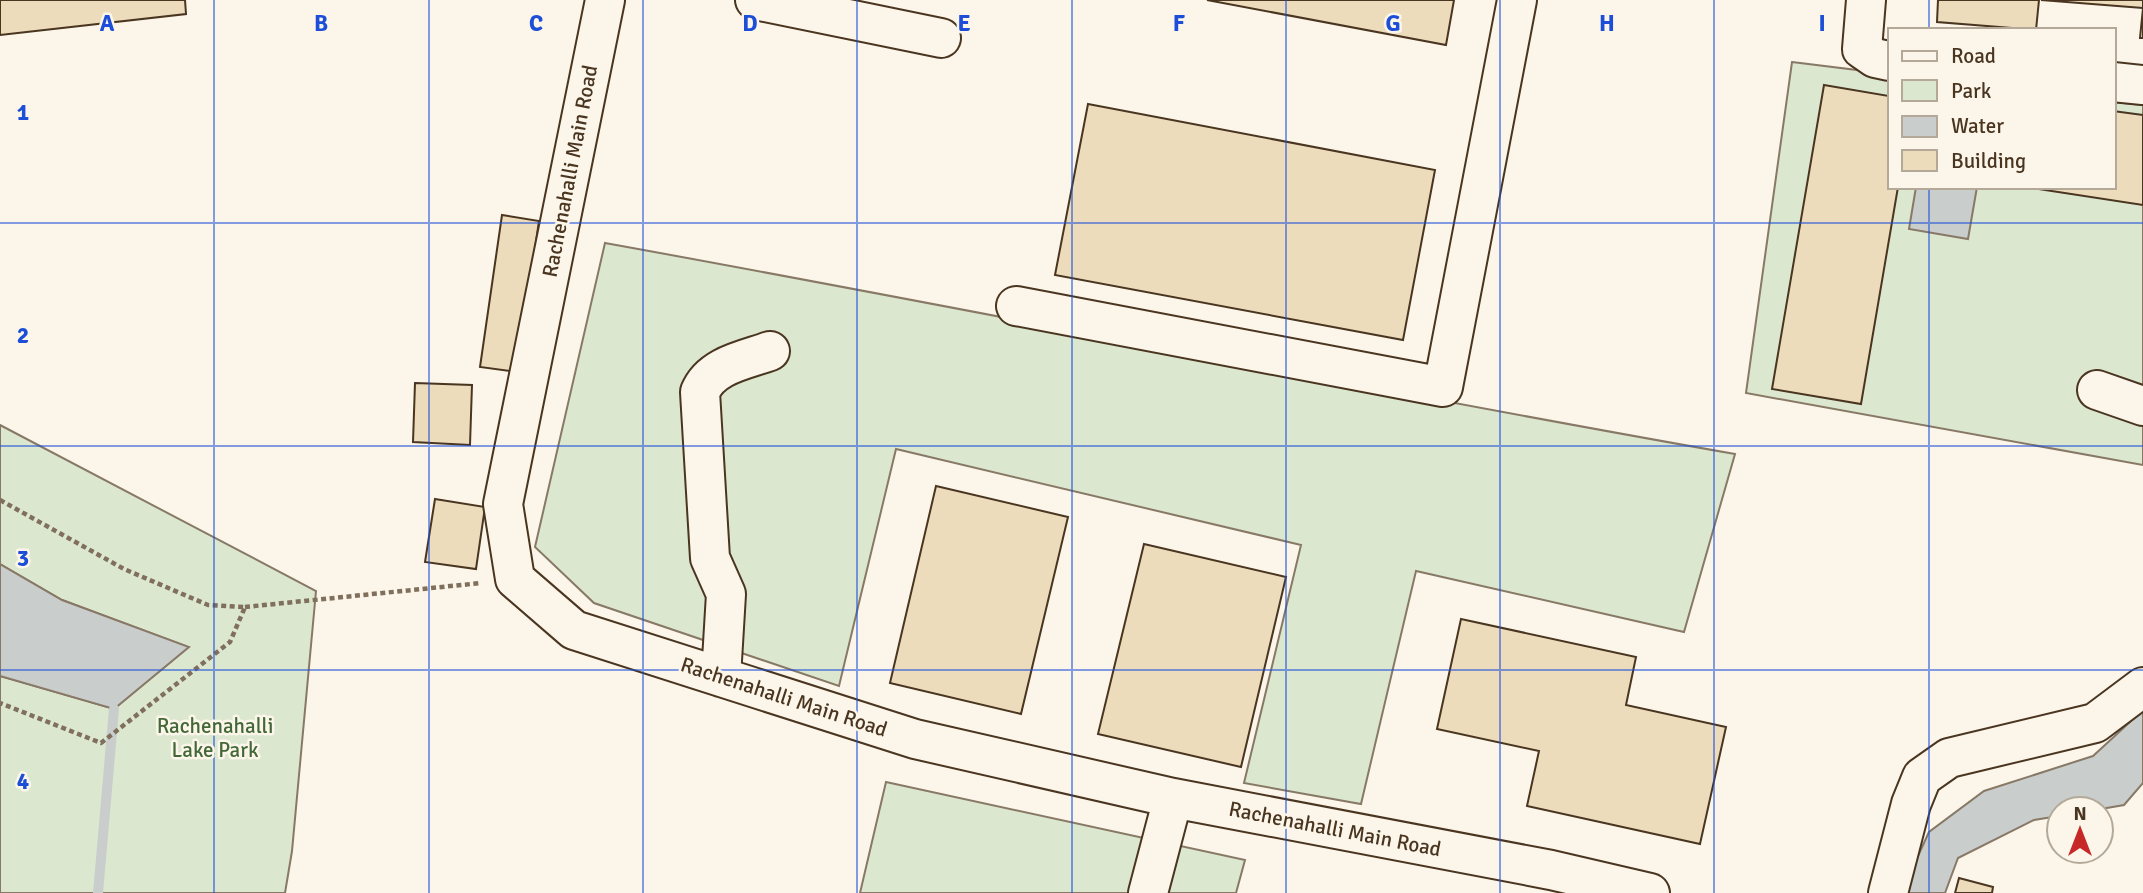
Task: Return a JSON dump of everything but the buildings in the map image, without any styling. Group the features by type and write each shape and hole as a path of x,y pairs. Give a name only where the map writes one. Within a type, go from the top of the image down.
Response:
{"street":[{"name":"Rachenahalli Main Road","path":"605,0 503,504 515,579 574,630 915,739 1173,798 1551,870 1650,893"},
{"path":"755,0 941,38"},
{"path":"1016,306 1443,387 1517,0"},
{"path":"1866,0 1862,49 1875,58 1888,61"},
{"path":"2115,82 2143,85"},
{"path":"721,677 726,594 710,558 700,392 705,380 716,371 770,351"},
{"path":"2097,390 2143,406"},
{"path":"1888,893 1911,804 1922,777 1950,758 2095,723 2143,687"},
{"path":"1148,893 1173,798"}],"path":[{"path":"0,500 124,569 208,605 245,607 515,579"},
{"path":"0,703 101,743 230,642 245,607"}],"green space":[{"path":"1792,62 1888,74 1888,189 2115,189 2115,102 2143,105 2143,465 1746,393"},
{"path":"605,243 1735,454 1684,632 1416,571 1361,804 1244,783 1301,545 896,449 839,686 594,603 535,547"},
{"name":"Rachenahalli Lake Park","path":"0,425 316,591 292,851 285,893 0,893 0,676 114,709 188,647 62,600 0,564"},
{"path":"886,782 1245,860 1236,893 860,893"}],"water":[{"path":"1916,189 1977,189 1968,239 1909,229"},
{"path":"0,564 62,600 189,647 114,709 0,676"},
{"path":"2143,710 2143,783 2124,805 2115,807 2115,795 2045,795 2045,818 2034,820 1958,858 1945,893 1901,893 1929,832 1984,791 2093,756"}],"waterway":[{"path":"98,893 114,709"}]}
